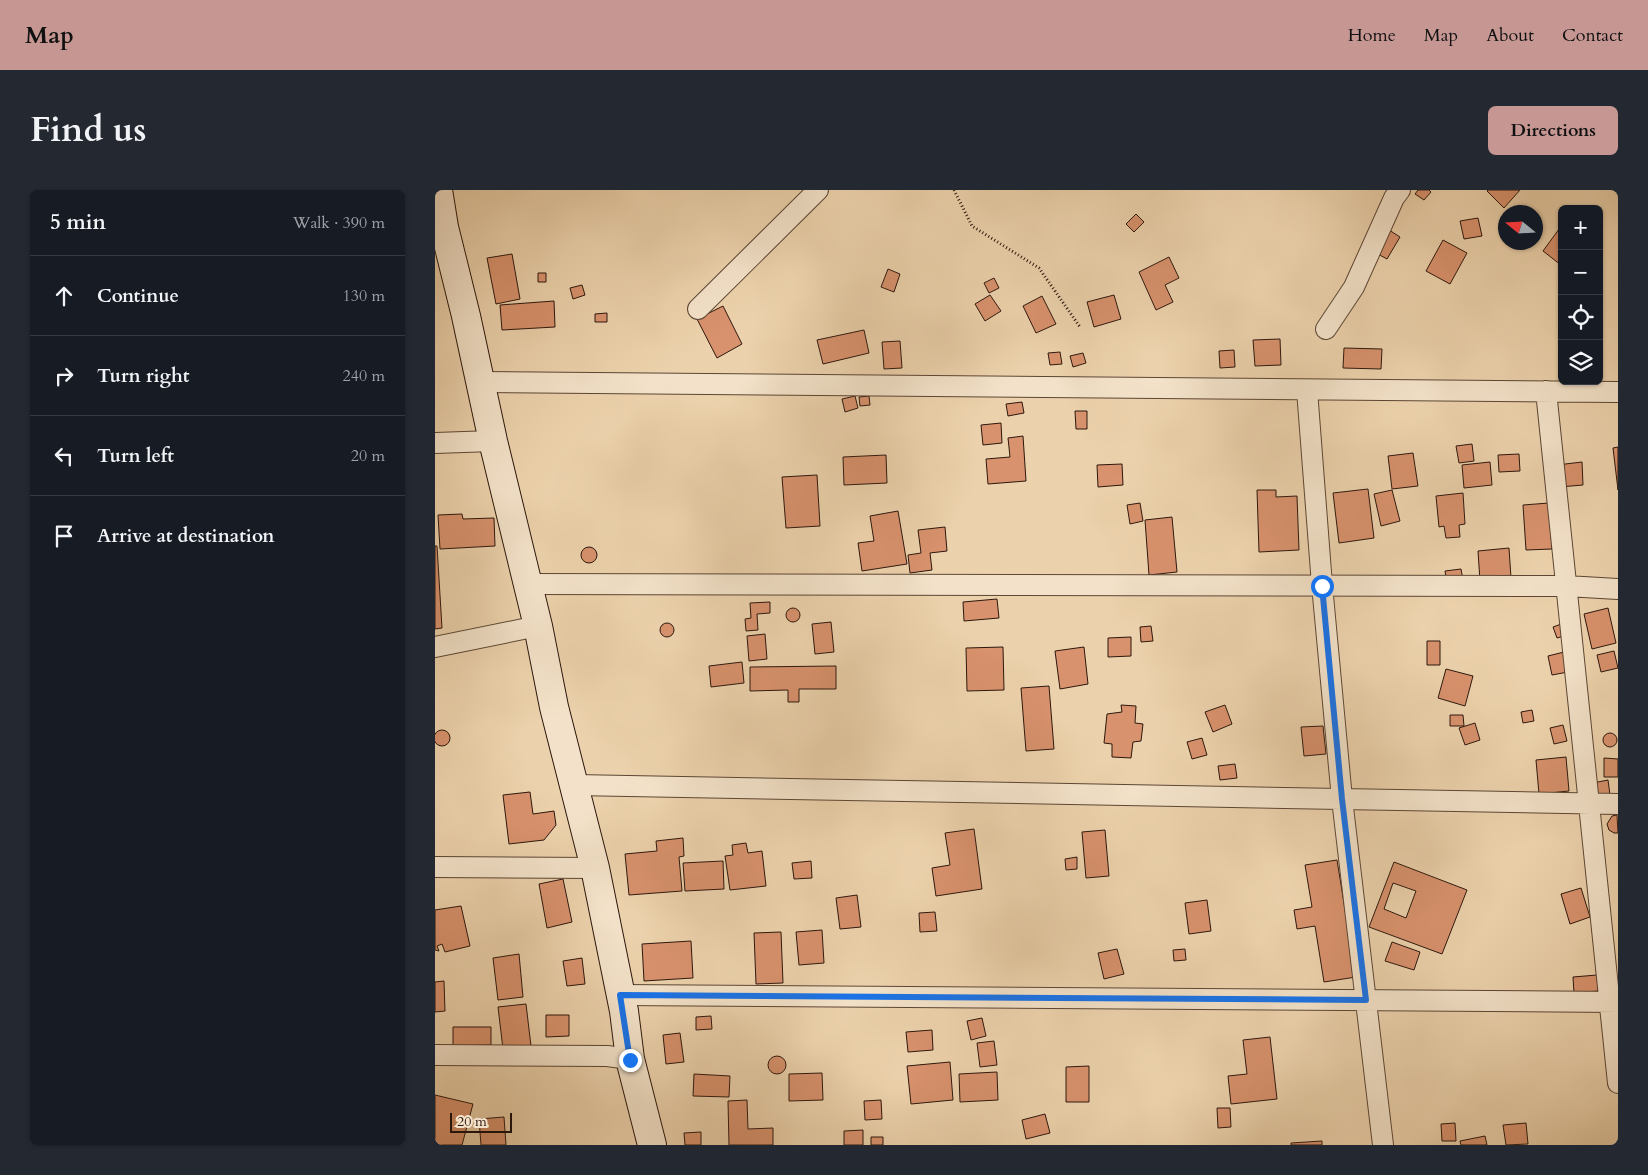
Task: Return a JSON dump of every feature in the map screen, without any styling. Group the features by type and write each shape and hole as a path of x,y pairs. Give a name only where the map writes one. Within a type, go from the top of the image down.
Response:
{"main road":[{"path":"439,190 440,227 481,382 493,441 538,626 554,707 595,868 620,995 630,1060 652,1145"}],"street":[{"path":"698,309 818,190"},
{"path":"1326,329 1354,287 1393,193"},
{"path":"481,382 1618,392"},
{"path":"1307,390 1322,586 1342,799 1383,1145"},
{"path":"1546,392 1589,804 1614,1002 1618,1083"},
{"path":"435,443 493,441"},
{"path":"528,584 1566,586 1618,589"},
{"path":"435,647 538,626"},
{"path":"574,785 1618,804"},
{"path":"435,867 595,868"},
{"path":"620,995 1614,1002"},
{"path":"435,1055 607,1056 630,1060"}],"path":[{"path":"954,190 972,226 1039,268 1080,327"}],"building":[{"path":"1418,190 1429,190 1431,192 1424,200 1415,194"},
{"path":"1520,190 1507,205 1501,205 1487,191"},
{"path":"1136,214 1144,222 1134,232 1126,224"},
{"path":"1478,218 1482,236 1464,239 1460,221"},
{"path":"1389,230 1400,237 1387,259 1376,253"},
{"path":"1558,230 1558,263 1543,251"},
{"path":"1443,240 1467,253 1450,284 1426,271"},
{"path":"512,254 520,299 496,304 487,258"},
{"path":"1169,257 1179,278 1165,285 1173,302 1156,310 1139,272"},
{"path":"888,269 900,274 894,292 881,287"},
{"path":"538,273 546,273 546,282 538,282"},
{"path":"994,278 999,288 989,293 984,283"},
{"path":"582,285 585,295 573,299 570,288"},
{"path":"990,295 1001,311 985,321 975,304"},
{"path":"1114,295 1121,319 1094,327 1087,302"},
{"path":"1042,296 1056,324 1036,333 1023,306"},
{"path":"554,301 555,327 502,330 500,305"},
{"path":"723,306 742,344 717,358 697,319"},
{"path":"607,313 607,322 595,322 595,314"},
{"path":"864,330 869,353 823,364 817,340"},
{"path":"1280,339 1281,365 1255,366 1253,340"},
{"path":"900,341 902,368 884,369 882,342"},
{"path":"1344,348 1382,349 1381,369 1343,368"},
{"path":"1234,350 1235,367 1220,368 1219,351"},
{"path":"1060,352 1062,364 1050,365 1048,353"},
{"path":"1083,353 1086,363 1073,367 1070,356"},
{"path":"855,396 858,408 845,412 842,399"},
{"path":"869,396 870,405 860,406 859,397"},
{"path":"1022,402 1024,413 1008,416 1006,404"},
{"path":"1075,411 1087,411 1087,429 1076,429"},
{"path":"1001,423 1002,443 983,445 981,425"},
{"path":"1023,436 1026,481 988,484 986,459 1010,457 1008,438"},
{"path":"1472,444 1474,461 1459,463 1456,446"},
{"path":"1618,447 1618,490 1613,448"},
{"path":"1413,453 1418,486 1392,489 1388,456"},
{"path":"1519,454 1520,471 1499,472 1498,455"},
{"path":"886,455 887,483 844,485 843,457"},
{"path":"1490,462 1492,485 1464,488 1462,465"},
{"path":"1582,462 1583,485 1559,487 1557,465"},
{"path":"1122,464 1123,485 1098,487 1097,465"},
{"path":"817,475 820,526 786,528 782,477"},
{"path":"1368,489 1374,538 1339,543 1333,493"},
{"path":"1257,490 1276,490 1276,497 1297,496 1299,550 1259,552"},
{"path":"1392,490 1400,521 1381,526 1374,494"},
{"path":"1463,493 1465,524 1459,525 1460,537 1446,538 1444,526 1439,527 1436,496"},
{"path":"1140,503 1143,521 1130,524 1127,505"},
{"path":"1549,503 1552,549 1526,550 1523,505"},
{"path":"898,511 907,564 862,571 858,543 874,541 870,516"},
{"path":"462,514 463,519 494,518 495,546 440,549 438,515"},
{"path":"1172,517 1177,572 1149,575 1145,520"},
{"path":"945,527 947,551 930,553 932,570 910,573 908,555 921,553 918,530"},
{"path":"435,546 437,546 442,628 435,629"},
{"path":"586,547 592,547 597,552 595,561 586,563 581,558 581,552"},
{"path":"1509,548 1511,578 1480,581 1478,551"},
{"path":"1461,569 1463,580 1447,583 1445,571"},
{"path":"997,599 999,618 964,621 963,602"},
{"path":"770,602 770,613 757,614 758,630 746,631 745,619 751,618 750,603"},
{"path":"793,608 798,610 800,615 798,620 793,622 788,620 786,615 788,610"},
{"path":"1608,608 1616,643 1592,649 1584,614"},
{"path":"831,622 834,652 815,654 812,624"},
{"path":"664,623 670,623 674,630 670,637 664,637 660,633 660,627"},
{"path":"1564,623 1568,635 1557,638 1553,627"},
{"path":"1151,626 1153,641 1141,642 1140,627"},
{"path":"765,634 767,659 749,661 747,636"},
{"path":"1131,637 1131,656 1108,657 1108,638"},
{"path":"1427,641 1440,641 1440,665 1427,665"},
{"path":"1003,647 1004,690 967,691 966,648"},
{"path":"1084,647 1088,684 1060,689 1055,651"},
{"path":"1614,651 1618,668 1601,672 1597,655"},
{"path":"1564,652 1568,672 1552,675 1548,656"},
{"path":"742,662 744,683 711,687 709,666"},
{"path":"836,666 836,689 799,689 799,702 788,702 788,690 750,691 750,667"},
{"path":"1446,669 1473,676 1465,706 1438,698"},
{"path":"1049,686 1054,749 1026,751 1021,688"},
{"path":"1121,705 1136,706 1135,723 1143,724 1141,741 1133,742 1131,758 1112,757 1112,744 1104,743 1107,714 1122,712"},
{"path":"1225,705 1232,724 1213,732 1205,712"},
{"path":"1532,710 1534,721 1523,723 1521,712"},
{"path":"1450,715 1463,715 1464,726 1450,726"},
{"path":"1475,723 1480,740 1465,745 1459,728"},
{"path":"1563,725 1567,741 1554,744 1550,728"},
{"path":"1323,726 1326,754 1304,756 1301,727"},
{"path":"442,730 450,738 442,746 434,738"},
{"path":"1610,733 1615,735 1617,740 1615,745 1610,747 1605,745 1603,740 1605,735"},
{"path":"1202,738 1207,755 1192,759 1187,742"},
{"path":"1566,757 1569,791 1539,794 1536,760"},
{"path":"1604,758 1618,759 1618,777 1604,777"},
{"path":"1235,764 1237,778 1220,780 1218,766"},
{"path":"1608,780 1610,795 1596,797 1593,783"},
{"path":"530,792 533,814 554,811 556,825 544,840 509,844 503,795"},
{"path":"1617,815 1618,833 1614,833 1609,830 1607,824 1612,816"},
{"path":"974,829 982,889 936,896 932,868 950,865 945,833"},
{"path":"1105,830 1109,876 1086,878 1082,832"},
{"path":"683,838 684,856 679,857 682,891 629,895 625,854 657,851 656,841"},
{"path":"746,843 748,853 762,851 766,886 730,890 725,856 733,855 732,845"},
{"path":"1077,857 1077,869 1066,870 1065,859"},
{"path":"1337,860 1356,977 1324,982 1315,926 1297,929 1294,910 1312,907 1305,865"},
{"path":"723,861 724,889 685,891 683,863"},
{"path":"811,861 812,878 794,879 792,863"},
{"path":"1394,862 1467,890 1442,954 1369,927","holes":["1393,883 1416,891 1406,918 1384,909"]},
{"path":"563,879 572,922 547,928 539,884"},
{"path":"1581,888 1590,917 1570,924 1561,894"},
{"path":"857,895 861,927 840,929 836,898"},
{"path":"1207,900 1211,931 1189,934 1185,903"},
{"path":"461,906 470,946 445,952 442,944 437,946 439,951 435,950 435,910"},
{"path":"935,912 937,931 920,932 919,913"},
{"path":"822,930 824,963 799,965 796,932"},
{"path":"781,932 783,983 756,984 754,933"},
{"path":"691,941 693,978 644,981 642,944"},
{"path":"1392,942 1420,952 1414,970 1385,961"},
{"path":"1117,949 1124,974 1104,979 1098,953"},
{"path":"1185,949 1186,960 1174,961 1173,950"},
{"path":"519,954 523,997 498,1000 493,958"},
{"path":"582,958 585,984 567,986 563,961"},
{"path":"1597,975 1598,991 1574,993 1573,977"},
{"path":"444,981 445,1011 435,1012 435,982"},
{"path":"526,1004 531,1046 503,1049 498,1007"},
{"path":"546,1015 569,1015 569,1036 546,1037"},
{"path":"711,1016 712,1029 696,1030 696,1017"},
{"path":"982,1018 986,1036 971,1040 967,1021"},
{"path":"453,1027 491,1027 491,1045 453,1046"},
{"path":"932,1030 933,1050 908,1052 906,1032"},
{"path":"680,1033 684,1062 666,1064 663,1035"},
{"path":"1270,1037 1277,1099 1231,1104 1228,1076 1247,1074 1243,1040"},
{"path":"994,1041 997,1065 980,1067 977,1043"},
{"path":"777,1056 783,1059 786,1065 783,1071 777,1074 771,1071 768,1065 771,1059"},
{"path":"950,1062 953,1100 911,1104 907,1066"},
{"path":"1089,1066 1089,1102 1066,1102 1066,1067"},
{"path":"997,1072 998,1100 960,1102 959,1074"},
{"path":"822,1073 823,1100 789,1101 789,1074"},
{"path":"694,1074 730,1076 729,1097 693,1096"},
{"path":"435,1095 473,1104 462,1145 435,1145"},
{"path":"747,1100 748,1129 773,1128 773,1145 729,1145 728,1101"},
{"path":"881,1100 882,1119 865,1120 864,1101"},
{"path":"1217,1108 1230,1108 1231,1127 1218,1128"},
{"path":"1045,1114 1050,1133 1026,1139 1022,1120"},
{"path":"504,1117 506,1145 481,1145 479,1119"},
{"path":"1455,1123 1456,1141 1442,1141 1441,1124"},
{"path":"1526,1123 1528,1144 1506,1145 1503,1125"},
{"path":"863,1130 863,1145 844,1145 844,1131"},
{"path":"701,1132 701,1145 685,1145 684,1133"},
{"path":"1485,1136 1487,1145 1461,1145 1460,1141"},
{"path":"871,1137 883,1137 883,1145 871,1145"},
{"path":"1322,1141 1322,1145 1291,1145 1291,1143"}],"route":[{"path":"630,1060 624,1011 620,995 1366,1000 1342,799 1322,586"}]}
